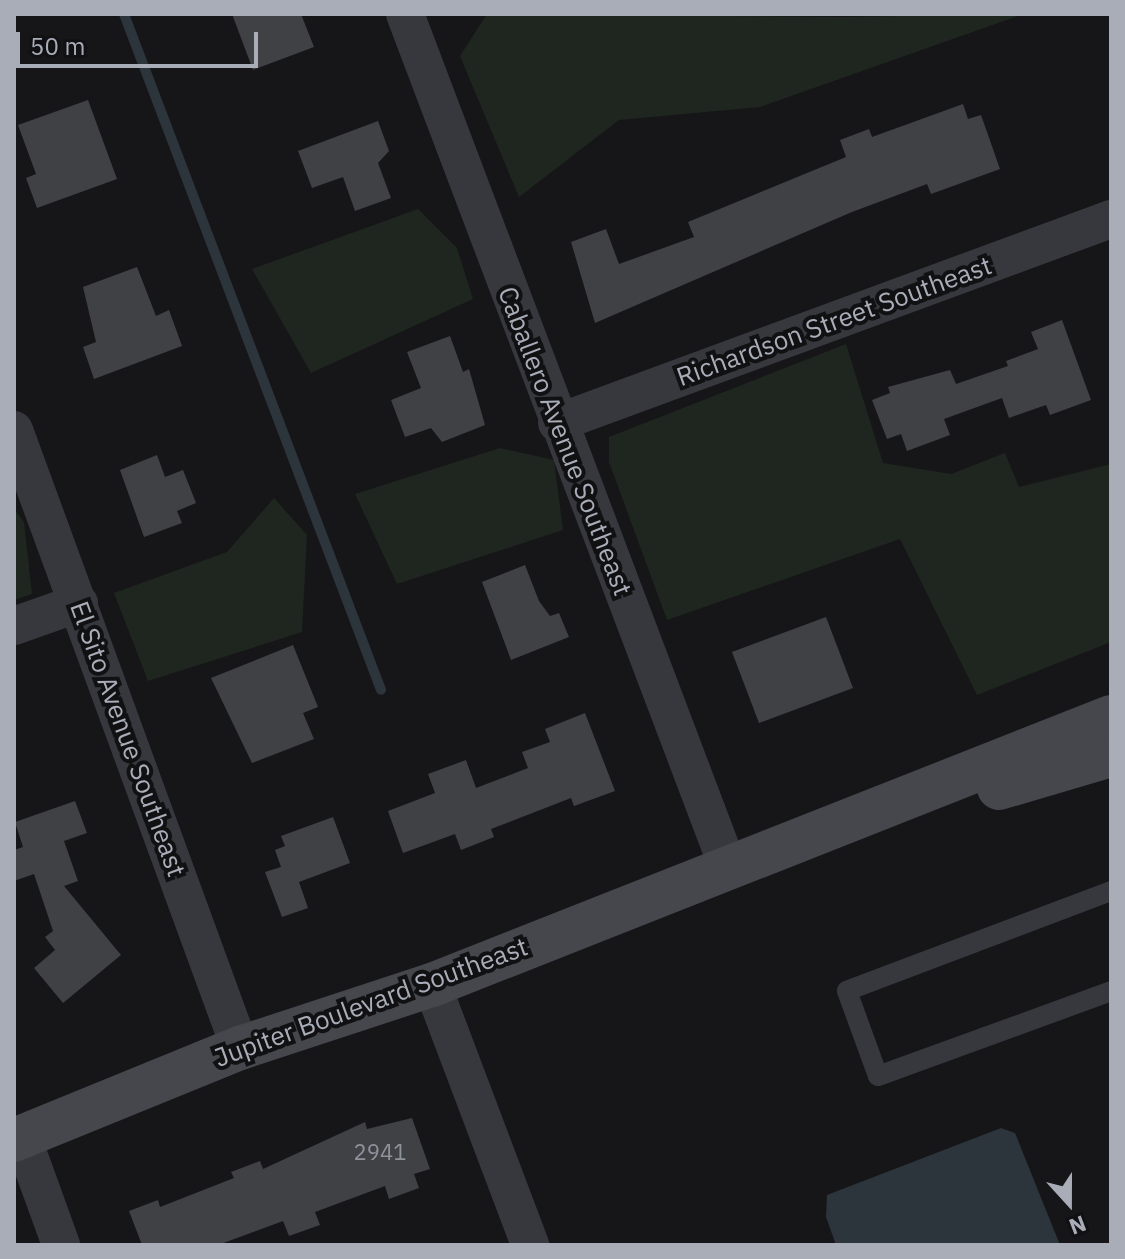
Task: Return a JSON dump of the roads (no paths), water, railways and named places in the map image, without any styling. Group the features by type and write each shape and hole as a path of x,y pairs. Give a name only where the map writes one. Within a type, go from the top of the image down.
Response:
{"street":[{"name":"Caballero Avenue Southeast","path":"405,14 557,423 728,867"},
{"name":"Richardson Street Southeast","path":"557,423 1111,219"},
{"name":"El Sito Avenue Southeast","path":"14,430 240,1048"},
{"path":"14,626 79,603"},
{"name":"Jupiter Boulevard Southeast","path":"18,1139 240,1048 432,985 1111,717"},
{"name":"Jupiter Boulevard Southeast","path":"728,867 1111,755"},
{"path":"432,985 530,1245"},
{"path":"18,1139 61,1245"}],"lane":[{"path":"1111,891 847,991 878,1076 1111,991"}],"waterway":[{"path":"124,14 381,690"}]}
